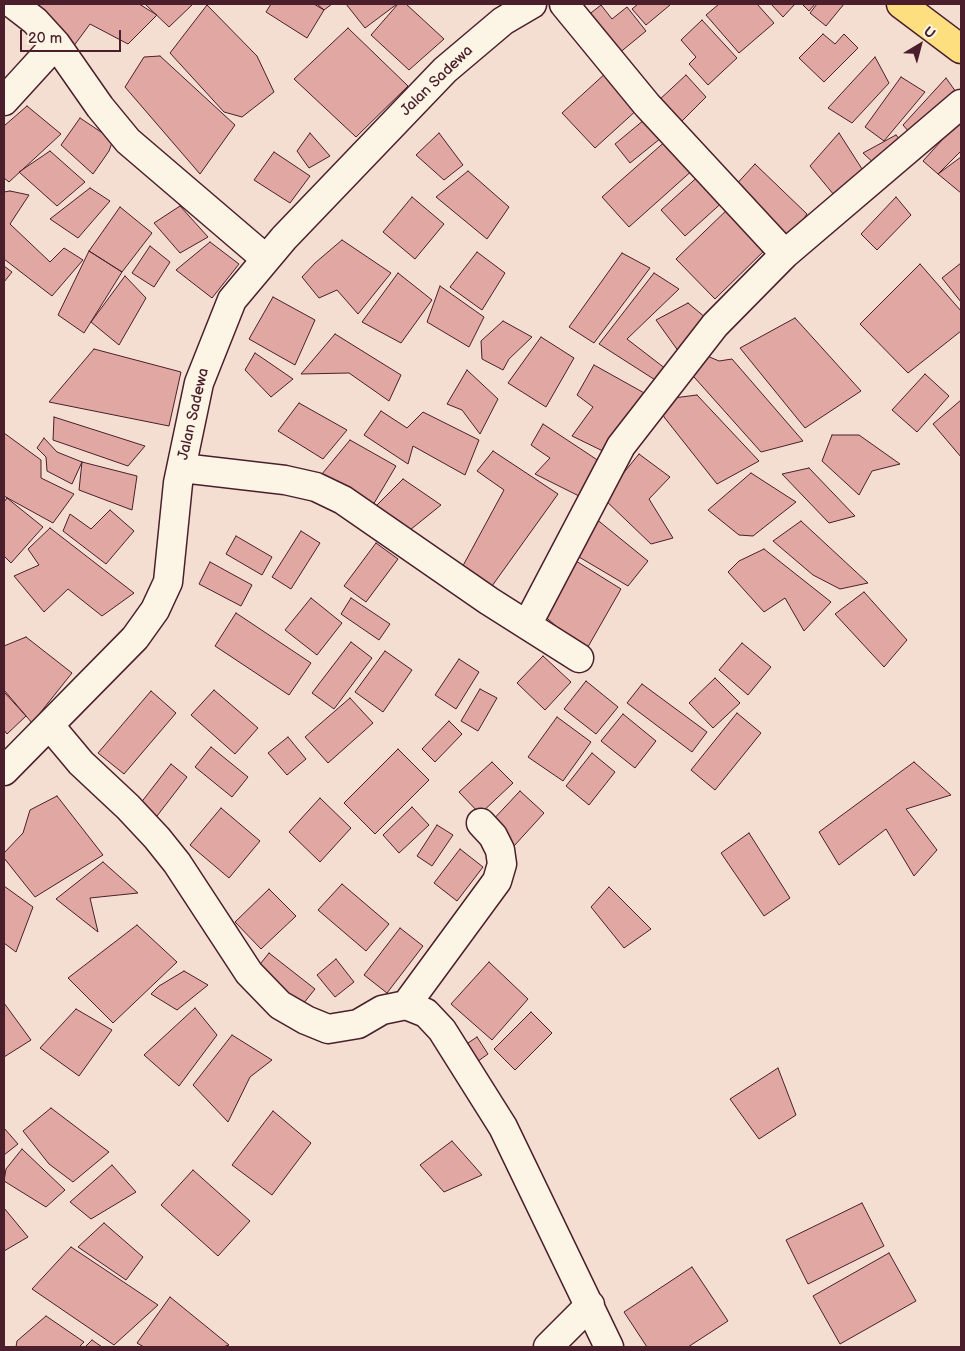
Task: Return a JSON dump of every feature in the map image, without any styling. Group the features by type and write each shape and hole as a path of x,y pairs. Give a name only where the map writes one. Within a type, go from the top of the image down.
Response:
{"main road":[{"path":"902,4 961,49"}],"street":[{"path":"13,4 35,21 56,44 100,107 128,142 266,259"},
{"name":"Jalan Sadewa","path":"4,771 56,733 135,638 155,610 168,582 170,573 178,483 199,383 232,300 284,238 445,70 503,21 532,4"},
{"path":"564,4 647,105 785,254"},
{"path":"4,101 56,44"},
{"path":"527,625 621,446 714,325 785,254 961,104"},
{"path":"182,468 284,480 316,487 343,500 527,625 579,658"},
{"path":"56,733 81,763 128,807 157,838 177,863 249,973 280,1005 306,1020 328,1028 358,1024 382,1010 406,1005 426,1013 442,1030 498,1119 609,1347"},
{"path":"406,1005 497,881 502,864 500,850 494,836 481,823"},
{"path":"548,1347 590,1305"}],"building":[{"path":"33,4 139,4 157,15 128,44 90,24 70,51"},
{"path":"145,4 193,4 169,27"},
{"path":"271,4 314,4 324,10 307,38 266,12"},
{"path":"317,4 332,4 324,10"},
{"path":"346,4 397,4 365,28"},
{"path":"398,4 406,4 444,39 409,70 371,35"},
{"path":"638,4 670,5 646,25 632,9"},
{"path":"719,4 757,4 774,23 739,53 706,15"},
{"path":"771,4 795,4 783,17"},
{"path":"802,4 815,4 809,11"},
{"path":"817,4 844,4 826,26 810,13"},
{"path":"207,5 257,56 274,92 242,117 224,112 170,53"},
{"path":"601,5 612,19 627,7 646,31 618,54 587,16"},
{"path":"702,20 737,58 708,85 689,64 696,57 681,40"},
{"path":"348,28 408,86 356,137 294,79"},
{"path":"823,34 835,44 844,34 858,48 824,82 799,58"},
{"path":"160,56 235,125 200,174 125,87 144,57"},
{"path":"875,57 889,83 852,123 828,108"},
{"path":"607,72 639,108 595,148 562,113"},
{"path":"686,75 706,97 679,124 658,101"},
{"path":"901,77 925,92 884,141 865,127"},
{"path":"946,78 961,99 915,139 903,125"},
{"path":"27,106 61,134 9,182 4,178 4,126"},
{"path":"650,115 666,134 630,163 615,144"},
{"path":"80,118 113,140 109,151 93,174 61,145"},
{"path":"961,119 961,151 938,174 923,161"},
{"path":"310,133 330,156 309,168 297,151"},
{"path":"439,133 463,165 444,180 416,155"},
{"path":"839,133 864,172 839,201 810,166"},
{"path":"896,135 906,147 879,168 863,153"},
{"path":"668,139 695,168 629,227 602,197"},
{"path":"50,151 85,182 57,206 19,172"},
{"path":"274,152 310,176 290,203 254,180"},
{"path":"961,157 961,193 938,174"},
{"path":"755,164 807,214 789,240 732,189"},
{"path":"468,171 509,207 487,239 436,197"},
{"path":"702,173 726,199 685,236 661,210"},
{"path":"90,188 110,201 78,238 50,219"},
{"path":"10,191 29,195 10,224 50,262 64,248 83,260 52,296 4,259 4,192"},
{"path":"412,197 444,224 415,259 383,232"},
{"path":"896,197 911,215 877,250 861,234"},
{"path":"732,205 771,244 715,299 676,259"},
{"path":"180,206 208,237 180,253 154,223"},
{"path":"120,207 152,233 122,272 89,251"},
{"path":"342,240 391,273 358,314 337,290 319,298 302,277"},
{"path":"210,242 239,264 212,298 176,270"},
{"path":"150,246 170,262 154,287 132,273"},
{"path":"89,251 122,272 84,333 58,315"},
{"path":"477,252 505,273 482,310 450,287"},
{"path":"622,253 650,268 594,343 569,327"},
{"path":"961,263 961,302 942,278"},
{"path":"920,264 961,311 961,331 908,373 860,324"},
{"path":"4,266 12,272 4,282"},
{"path":"398,273 432,300 401,343 362,322"},
{"path":"654,273 679,289 627,339 675,376 663,385 599,344"},
{"path":"125,276 146,298 119,345 91,322"},
{"path":"440,286 484,317 469,347 427,322"},
{"path":"273,297 315,320 295,365 249,339"},
{"path":"688,303 712,323 684,359 656,320"},
{"path":"795,318 861,391 805,428 740,348"},
{"path":"503,321 532,337 509,359 503,370 482,359 481,341"},
{"path":"335,334 401,375 389,401 349,373 301,374"},
{"path":"541,337 574,358 546,407 508,383"},
{"path":"94,349 181,372 169,426 49,402"},
{"path":"255,353 293,379 271,397 245,370"},
{"path":"705,355 719,361 732,359 803,441 761,452 686,368"},
{"path":"594,365 655,399 609,454 572,436 593,407 577,395"},
{"path":"467,370 498,399 480,434 462,410 447,404"},
{"path":"925,374 949,396 917,432 892,410"},
{"path":"697,395 759,461 717,484 664,417 658,400"},
{"path":"961,400 961,457 933,424"},
{"path":"299,403 347,430 323,459 278,431"},
{"path":"381,411 407,428 423,412 479,440 465,475 413,446 408,464 364,435"},
{"path":"54,417 145,446 128,466 53,440"},
{"path":"543,424 605,465 585,499 535,474 550,458 531,445"},
{"path":"4,433 41,460 41,478 74,494 53,523 4,496"},
{"path":"832,435 859,435 900,464 872,471 859,495 822,461"},
{"path":"44,438 57,452 82,462 72,484 47,471 46,457 37,448"},
{"path":"350,440 396,466 373,505 317,480"},
{"path":"493,451 558,494 492,586 459,573 504,490 477,471"},
{"path":"639,454 670,477 649,499 673,538 651,544 603,498"},
{"path":"82,462 137,476 132,510 79,490"},
{"path":"809,468 855,516 829,523 782,474"},
{"path":"751,473 796,502 753,536 739,535 708,510"},
{"path":"403,479 441,505 410,530 370,512"},
{"path":"7,498 43,527 11,563 4,556 4,502"},
{"path":"110,510 134,531 106,564 63,531 70,514 91,529"},
{"path":"595,518 648,561 628,586 574,554"},
{"path":"801,521 868,583 840,589 813,575 773,541"},
{"path":"50,528 134,593 102,616 68,589 44,612 14,576 39,565 28,549"},
{"path":"301,531 320,543 291,589 272,577"},
{"path":"236,536 272,557 262,575 226,554"},
{"path":"376,543 398,559 366,602 344,586"},
{"path":"764,549 831,602 804,631 785,598 764,612 728,572 739,561"},
{"path":"568,556 621,589 585,652 539,611"},
{"path":"210,562 252,585 241,606 199,584"},
{"path":"864,592 907,640 884,667 835,614"},
{"path":"311,598 342,623 317,655 285,630"},
{"path":"351,598 390,624 379,640 341,614"},
{"path":"236,613 311,663 289,695 215,646"},
{"path":"26,637 72,673 32,723 4,690 4,646"},
{"path":"351,642 372,658 334,709 312,693"},
{"path":"742,643 771,667 748,695 719,670"},
{"path":"385,651 412,670 383,712 355,692"},
{"path":"543,656 571,682 545,710 517,683"},
{"path":"459,659 479,672 456,709 435,695"},
{"path":"715,678 740,703 713,728 689,703"},
{"path":"586,681 618,707 596,734 564,709"},
{"path":"642,684 707,732 692,752 627,703"},
{"path":"480,689 497,698 478,731 461,721"},
{"path":"214,690 258,728 235,754 191,715"},
{"path":"151,691 176,713 124,774 98,753"},
{"path":"4,692 26,716 7,734 4,730"},
{"path":"350,698 373,723 328,763 305,737"},
{"path":"737,713 761,733 715,790 691,770"},
{"path":"623,714 656,741 635,768 601,741"},
{"path":"557,717 591,742 563,781 528,757"},
{"path":"449,721 462,734 435,762 422,749"},
{"path":"288,737 306,759 287,775 268,753"},
{"path":"211,747 248,777 232,797 195,767"},
{"path":"398,749 429,780 375,834 344,803"},
{"path":"592,753 615,772 589,805 566,786"},
{"path":"492,762 513,783 480,814 459,792"},
{"path":"914,762 951,795 906,809 937,850 914,876 886,829 839,865 819,832"},
{"path":"171,764 187,777 157,816 140,804"},
{"path":"520,791 544,813 514,846 489,824"},
{"path":"57,796 103,855 35,897 4,858 4,853 23,833 30,810"},
{"path":"320,798 351,828 320,862 289,832"},
{"path":"412,807 429,825 399,853 383,835"},
{"path":"221,808 260,841 229,878 190,845"},
{"path":"437,825 453,835 432,866 417,856"},
{"path":"749,833 790,898 764,916 721,853"},
{"path":"460,849 483,867 457,901 434,883"},
{"path":"103,862 138,893 90,898 98,932 56,899"},
{"path":"342,884 389,924 366,951 318,910"},
{"path":"4,886 33,907 16,952 4,943"},
{"path":"609,887 651,929 624,948 591,907"},
{"path":"269,889 296,916 261,949 235,922"},
{"path":"137,925 177,962 113,1023 68,978"},
{"path":"400,928 423,946 387,993 364,975"},
{"path":"269,953 315,989 299,1009 253,973"},
{"path":"336,959 354,982 335,997 317,975"},
{"path":"489,962 528,999 492,1040 451,1004"},
{"path":"184,971 208,985 177,1010 151,994 159,986"},
{"path":"4,1003 31,1040 4,1057"},
{"path":"195,1008 217,1035 179,1086 144,1055"},
{"path":"76,1009 112,1030 79,1076 40,1048"},
{"path":"531,1012 552,1033 515,1070 494,1049"},
{"path":"232,1035 272,1060 250,1077 228,1122 193,1085"},
{"path":"477,1037 488,1054 474,1064 462,1047"},
{"path":"778,1068 796,1115 759,1139 730,1099"},
{"path":"51,1108 109,1152 73,1182 49,1164 23,1131"},
{"path":"273,1111 311,1143 272,1195 232,1165"},
{"path":"4,1128 18,1144 4,1155"},
{"path":"452,1141 482,1175 444,1192 420,1165"},
{"path":"22,1149 65,1190 46,1207 4,1181 6,1169"},
{"path":"112,1165 136,1192 91,1219 70,1202"},
{"path":"193,1170 250,1221 218,1256 161,1205"},
{"path":"862,1203 884,1246 808,1284 786,1240"},
{"path":"4,1208 28,1237 4,1251"},
{"path":"104,1223 143,1257 126,1280 78,1247"},
{"path":"71,1247 158,1305 114,1345 32,1289"},
{"path":"889,1253 916,1301 840,1344 813,1296"},
{"path":"692,1267 728,1321 688,1347 647,1347 624,1312"},
{"path":"170,1297 229,1345 223,1347 144,1347 137,1343"},
{"path":"46,1316 84,1342 79,1347 16,1347 17,1341"},
{"path":"92,1340 102,1347 85,1347"}]}
